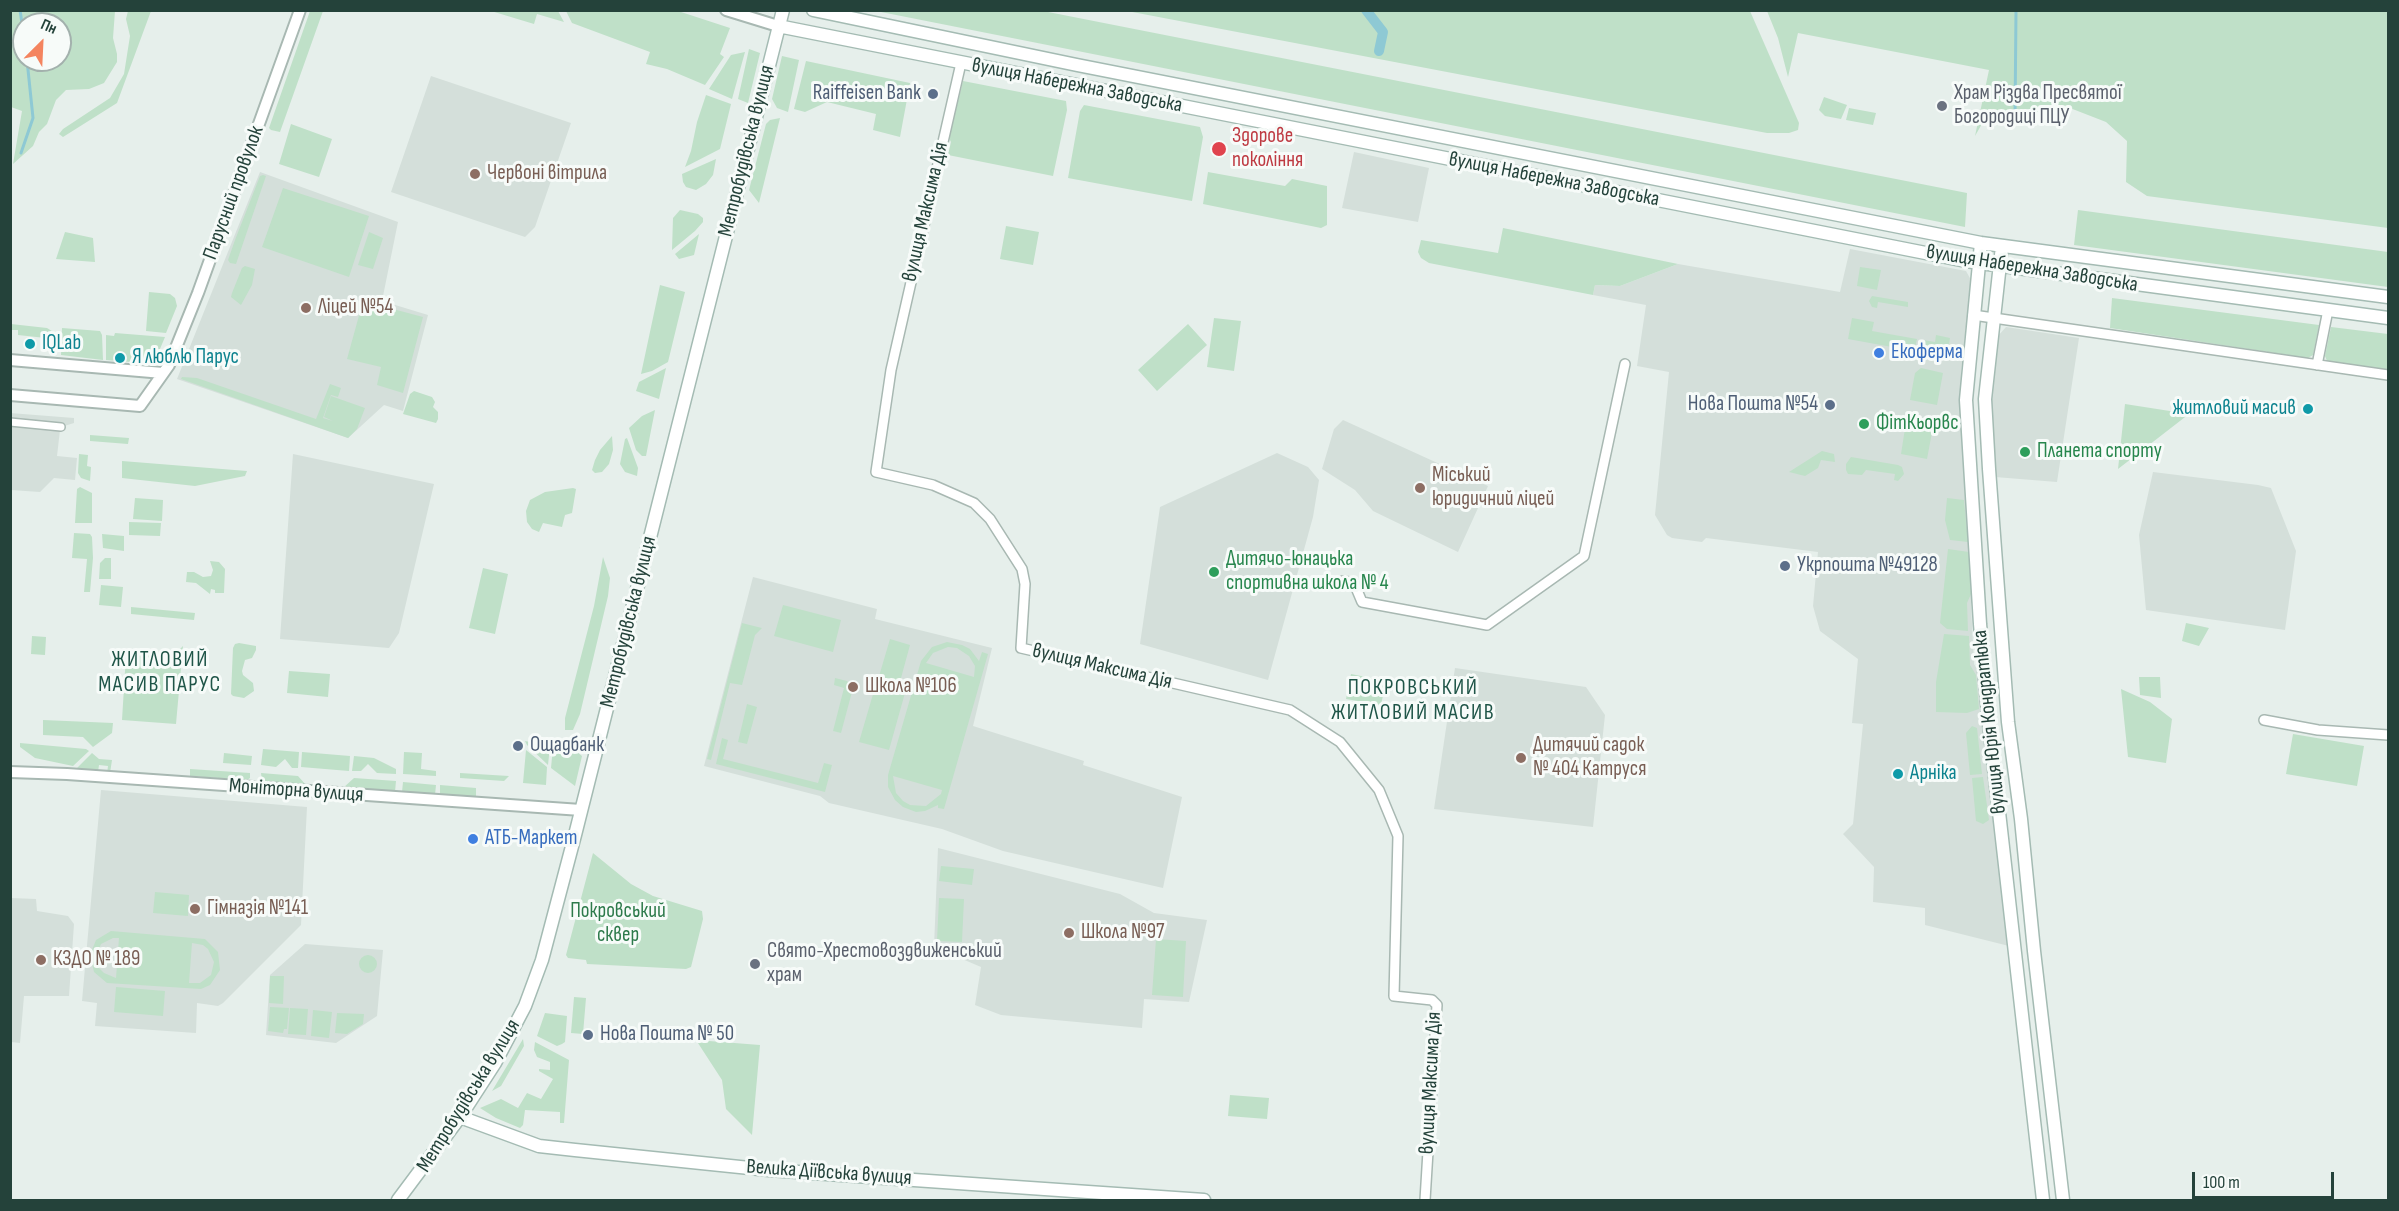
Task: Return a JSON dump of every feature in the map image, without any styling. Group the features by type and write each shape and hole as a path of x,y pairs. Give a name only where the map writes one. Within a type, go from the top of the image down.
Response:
{"main road":[{"name":"Метробудівська вулиця","path":"398,1200 460,1117 495,1063 525,1006 544,952 783,10"},
{"name":"вулиця Набережна Заводська","path":"813,10 1981,243 2388,297"},
{"name":"вулиця Набережна Заводська","path":"778,26 1999,267 2388,318"},
{"path":"1462,162 1466,141"},
{"name":"вулиця Юрія Кондратюка","path":"1981,243 1966,400 1984,680 2043,1200"},
{"name":"вулиця Юрія Кондратюка","path":"2001,246 1985,399 2007,711 2063,1200"},
{"path":"1978,568 1997,567"},
{"path":"1995,768 2013,767"},
{"name":"Велика Діївська вулиця","path":"460,1117 539,1146 768,1170 1089,1196 1204,1200"},
{"path":"2040,1174 2059,1173"}],"street":[{"name":"Парусний провулок","path":"10,395 140,406 169,365 202,282 300,10"},
{"name":"вулиця Набережна Заводська","path":"726,10 778,26"},
{"name":"вулиця Максима Дія","path":"961,63 891,370 876,472 933,485 974,503 990,519 1022,569 1025,584 1022,648 1290,710 1340,742 1379,790 1398,836 1394,996 1432,1000 1437,1005 1425,1200"},
{"path":"2317,365 2328,310"},
{"path":"1974,315 2388,375"},
{"path":"10,360 163,373"},
{"path":"1343,581 1354,583 1362,602 1487,625 1584,556 1624,363"},
{"path":"10,422 61,427"},
{"path":"2264,720 2318,730 2388,735"},
{"name":"Моніторна вулиця","path":"10,772 581,810"}],"shaded area":[{"name":"Червоні вітрила","path":"431,76 571,123 535,227 525,237 391,192"},
{"path":"1354,152 1429,168 1418,222 1342,208"},
{"name":"Ліцей №54","path":"260,172 398,222 382,301 428,315 403,411 384,405 348,438 177,379"},
{"path":"1850,249 1966,271 1971,280 1961,373 1961,400 1975,598 1971,604 1974,664 1980,674 2009,946 1925,925 1925,908 1873,902 1874,867 1843,834 1853,824 1863,724 1852,723 1858,659 1820,631 1813,606 1818,552 1706,538 1702,542 1672,538 1667,535 1655,515 1669,372 1637,366 1646,305 1593,295 1595,285 1620,286 1678,264 1840,292"},
{"path":"2006,327 2079,338 2057,482 1995,477 1991,400 1997,337"},
{"path":"10,413 74,418 74,423 61,427 57,456 77,458 75,480 54,478 40,492 11,490"},
{"name":"Міський юридичний ліцей","path":"1343,420 1488,486 1458,552 1373,511 1355,490 1322,469 1334,429"},
{"path":"1277,453 1308,467 1319,480 1313,517 1268,680 1140,644 1160,507"},
{"path":"293,454 434,484 399,633 389,648 280,639"},
{"path":"2153,472 2271,488 2296,551 2285,630 2146,610 2139,535"},
{"name":"Школа №106","path":"753,577 877,609 875,619 992,648 973,726 1084,761 1083,765 1182,797 1163,888 1003,851 942,829 829,803 820,796 704,766"},
{"name":"Дитячий садок № 404 Катруся","path":"1455,668 1586,687 1605,715 1593,827 1434,809"},
{"name":"Гімназія №141","path":"101,790 307,807 301,925 223,1003 218,1006 197,1003 196,1033 95,1026 97,1003 82,1001"},
{"name":"Школа №97","path":"938,848 1120,894 1154,913 1207,920 1189,1002 1144,999 1142,1028 1001,1015 975,1005 981,967 934,947"},
{"name":"КЗДО № 189","path":"11,898 36,899 37,911 68,916 74,924 69,996 24,996 20,1043 11,1042"},
{"path":"305,944 383,950 377,1016 336,1043 266,1035 270,975"}],"green space":[{"path":"10,11 115,11 113,38 117,62 104,83 89,89 66,90 56,100 47,124 39,132 33,146 13,164 22,111 11,107"},
{"path":"128,11 151,11 117,103 63,137 59,134 63,129 110,98 124,74 130,36 126,19"},
{"path":"310,11 323,11 280,132 271,130 269,128"},
{"path":"491,11 558,11 564,22 537,14 534,24"},
{"path":"566,11 678,11 730,28 720,54 724,57 705,85 667,69 646,64 650,52 572,23"},
{"path":"876,11 1043,11 1967,193 1965,227"},
{"path":"1127,11 1750,11 1799,123 1798,130 1789,133 1767,133"},
{"path":"1767,11 2388,11 2388,228 2147,196 2126,182 2127,141 2106,122 2070,108 2022,120 2007,118 1983,122 1975,136 1989,70 1798,33 1788,77 1778,38"},
{"path":"749,49 760,53 748,103 738,99"},
{"path":"745,52 732,99 709,89 731,55"},
{"path":"782,56 799,60 788,112 777,108 772,99"},
{"path":"806,61 910,83 900,137 873,130 876,114 827,102 805,112 794,109"},
{"path":"963,81 1066,101 1067,110 1053,176 948,155 951,142 949,138"},
{"path":"706,95 731,104 720,149 685,167 691,151"},
{"path":"1824,97 1847,105 1841,119 1825,116 1819,110"},
{"path":"1084,105 1200,127 1203,137 1192,201 1068,178 1080,111"},
{"path":"1849,108 1876,113 1873,125 1846,120"},
{"path":"780,118 759,203 749,190 766,124 770,120"},
{"path":"291,124 332,139 319,177 279,164"},
{"path":"716,159 713,175 706,184 696,190 686,187 682,174"},
{"path":"1208,172 1285,186 1292,179 1327,186 1327,225 1321,228 1203,204"},
{"path":"260,176 266,176 236,264 230,263 228,260 235,240"},
{"path":"283,188 369,216 349,277 262,247"},
{"path":"680,210 698,214 703,218 703,222 672,250 673,218"},
{"path":"2078,210 2388,252 2388,287 2074,245"},
{"path":"1006,226 1039,232 1033,265 1000,259"},
{"path":"1503,228 1678,264 1620,286 1595,285 1593,295 1429,263 1421,258 1418,252 1421,240 1498,253"},
{"path":"65,232 93,238 95,262 56,259"},
{"path":"369,232 383,238 373,269 358,265"},
{"path":"699,234 694,255 679,259 675,254"},
{"path":"245,266 255,269 252,285 241,305 231,297 242,268"},
{"path":"1860,267 1881,270 1877,290 1857,286"},
{"path":"660,285 685,292 668,362 641,374"},
{"path":"149,292 170,294 175,298 177,306 166,333 146,331"},
{"path":"1872,296 1908,302 1908,307 1878,302 1877,308 1872,307 1869,301"},
{"path":"2112,298 2319,325 2313,355 2308,358 2110,328"},
{"path":"363,301 423,317 403,393 377,385 381,367 347,359"},
{"path":"1214,318 1241,321 1234,371 1207,367"},
{"path":"1852,318 1874,322 1872,331 1917,339 1914,351 1848,339"},
{"path":"11,324 47,328 55,333 55,339 18,335 18,330 11,330"},
{"path":"1188,324 1207,345 1157,391 1138,370"},
{"path":"2331,327 2388,334 2388,370 2327,361 2325,356"},
{"path":"62,328 100,331 103,360 61,355"},
{"path":"115,333 165,337 153,360 143,363 106,360 106,335 114,336"},
{"path":"1936,335 1950,338 1947,357 1921,352 1923,340 1935,342"},
{"path":"666,368 659,399 636,391 639,382"},
{"path":"1921,368 1943,373 1937,405 1910,400 1915,373"},
{"path":"182,377 197,378 316,419 330,384 341,388 338,397 331,395 323,418 333,421 324,417 331,396 365,408 357,429 348,438 181,379"},
{"path":"414,391 432,397 435,402 433,407 438,412 436,423 403,414 410,394"},
{"path":"2125,404 2189,414 2118,469"},
{"path":"655,410 646,456 642,456 636,450 629,428 642,416"},
{"path":"1906,422 1933,427 1927,459 1901,454"},
{"path":"90,435 129,438 128,444 90,441"},
{"path":"612,436 613,450 609,464 602,472 595,473 592,470 595,460"},
{"path":"627,438 638,468 637,476 625,472 620,464"},
{"path":"1822,451 1834,454 1835,462 1821,460 1818,468 1805,476 1789,472"},
{"path":"79,454 88,455 87,466 91,467 90,481 81,478 78,473"},
{"path":"1851,457 1898,465 1902,467 1904,474 1898,481 1894,480 1895,474 1866,470 1862,475 1848,474 1846,464"},
{"path":"122,461 247,471 245,476 195,486 122,478"},
{"path":"80,487 92,493 92,523 75,523 77,489"},
{"path":"576,489 572,513 565,515 562,527 543,523 539,532 532,529 527,522 526,511 530,500 545,492"},
{"path":"135,498 163,500 162,521 133,519"},
{"path":"1947,498 1964,500 1968,542 1950,540 1945,520"},
{"path":"129,522 161,523 160,536 129,535"},
{"path":"74,533 90,534 92,537 90,592 84,592 87,559 72,558"},
{"path":"102,534 124,536 124,551 103,548"},
{"path":"1948,549 1969,552 1971,594 1967,603 1968,631 1947,629 1940,623"},
{"path":"603,557 610,578 608,596 580,714 573,730 565,730 565,718 594,606"},
{"path":"105,558 111,558 111,579 99,579 100,563"},
{"path":"210,561 219,562 225,569 224,593 215,593 215,590 211,589 210,594 196,583 186,582 187,572 194,572 203,577 211,576 213,570"},
{"path":"483,568 508,574 495,634 469,628"},
{"path":"101,585 123,587 121,607 99,605"},
{"path":"783,605 841,620 833,652 774,636"},
{"path":"131,607 195,613 194,620 131,614"},
{"path":"742,623 762,628 755,635 742,685 730,683 711,760 707,759"},
{"path":"2186,623 2209,628 2199,646 2182,641"},
{"path":"1944,634 1969,636 1970,665 1976,675 1979,709 1967,713 1936,712 1936,682"},
{"path":"32,636 46,637 45,655 31,654"},
{"path":"890,639 910,645 898,689 877,683"},
{"path":"947,642 962,645 970,649 979,661 982,652 988,654 944,809 938,808 938,805 916,812 903,807 895,800 888,787 888,775 921,661 932,647","holes":["948,647 957,648 969,656 975,666 974,677 926,663 933,653","893,776 942,790 941,794 926,806 910,805 896,793"]},
{"path":"239,643 256,646 252,658 245,660 242,671 243,675 253,683 254,691 244,698 231,694 233,648"},
{"path":"183,646 176,724 122,720 126,655 173,656"},
{"path":"289,671 330,674 328,697 287,693"},
{"path":"1351,674 1386,681 1381,705 1346,699"},
{"path":"2139,677 2160,677 2161,698 2140,695"},
{"path":"835,678 847,681 853,688 841,733 833,731 844,688 834,685"},
{"path":"876,684 905,693 889,750 859,742"},
{"path":"2121,689 2150,702 2172,719 2166,763 2128,757"},
{"path":"747,704 757,707 747,744 738,742"},
{"path":"43,720 113,723 112,733 93,747 83,737 43,735"},
{"path":"1972,726 1977,728 1982,774 1970,775 1966,733"},
{"path":"2293,734 2364,746 2357,786 2286,774"},
{"path":"722,738 728,740 723,759 818,783 824,763 832,765 825,792 716,764"},
{"path":"525,741 550,746 548,765 527,745"},
{"path":"20,743 89,751 73,766 35,758 20,747"},
{"path":"553,747 577,752 582,756 575,786 551,768"},
{"path":"263,749 299,752 298,768 292,768 285,759 276,767 261,765"},
{"path":"526,750 547,767 546,785 523,783"},
{"path":"302,752 350,756 349,771 301,767"},
{"path":"404,752 422,753 421,769 436,771 436,776 403,774"},
{"path":"92,753 99,759 112,760 110,773 107,774 108,766 99,765 98,772 77,768"},
{"path":"224,753 252,756 251,765 223,763"},
{"path":"354,756 374,758 396,769 396,774 377,773 368,764 361,771 352,771"},
{"path":"190,769 250,773 250,778 247,780 190,776"},
{"path":"261,773 298,776 306,785 262,781"},
{"path":"460,773 509,776 504,781 460,778"},
{"path":"1983,777 1989,820 1983,824 1976,821 1972,778"},
{"path":"354,778 396,781 395,792 343,788"},
{"path":"403,782 436,785 435,795 402,792"},
{"path":"440,785 476,788 476,798 440,795"},
{"name":"Покровський сквер","path":"593,853 631,884 653,896 702,911 703,919 691,967 686,969 587,964 586,960 568,958 566,955"},
{"path":"941,866 974,869 972,885 939,881"},
{"path":"155,892 189,895 188,916 153,913"},
{"path":"939,898 964,899 962,942 937,941"},
{"path":"111,931 205,939 218,952 220,970 210,985 201,989 107,983 94,972 90,955 96,940","holes":["113,938 119,938 116,978 99,968 96,956 101,944","192,943 203,945 208,949 214,962 211,975 200,983 189,983"]},
{"path":"1156,939 1186,941 1183,997 1152,995"},
{"path":"368,955 374,958 377,964 374,970 368,973 362,970 359,964 362,958"},
{"path":"270,976 284,976 283,1004 269,1003"},
{"path":"116,987 165,991 163,1016 114,1012"},
{"path":"574,997 586,998 583,1034 571,1033"},
{"path":"270,1007 289,1008 287,1029 284,1029 283,1033 268,1031"},
{"path":"290,1008 308,1009 306,1035 288,1034"},
{"path":"313,1010 332,1012 329,1038 311,1036"},
{"path":"337,1013 364,1014 363,1024 347,1034 335,1033"},
{"path":"545,1013 567,1016 565,1042 562,1044 557,1046 537,1036"},
{"path":"523,1039 524,1046 501,1086 492,1091"},
{"path":"696,1040 760,1045 752,1135 726,1109 722,1080"},
{"path":"535,1042 569,1060 564,1123 560,1123 560,1112 525,1110 523,1125 520,1128 480,1108 501,1099 518,1108 527,1093 541,1099 553,1079 539,1071 539,1069 550,1070 550,1062 537,1057 534,1050"},
{"path":"1230,1095 1269,1098 1267,1119 1228,1116"}],"waterway":[{"path":"1366,10 1383,32 1379,51"},
{"path":"2015,118 2016,10"},
{"path":"21,153 33,118 28,72"}],"place":[{"name":"Raiffeisen Bank","path":"933,94"},
{"name":"Храм Різдва Пресвятої Богородиці ПЦУ","path":"1942,106"},
{"name":"Здорове покоління","path":"1219,149"},
{"name":"Червоні вітрила","path":"475,174"},
{"name":"Ліцей №54","path":"306,308"},
{"name":"IQLab","path":"30,344"},
{"name":"Екоферма","path":"1879,353"},
{"name":"Я люблю Парус","path":"120,358"},
{"name":"Нова Пошта №54","path":"1830,405"},
{"name":"житловий масив","path":"2308,409"},
{"name":"ФiтКьорвс","path":"1864,424"},
{"name":"Планета спорту","path":"2025,452"},
{"name":"Міський юридичний ліцей","path":"1420,488"},
{"name":"Укрпошта №49128","path":"1785,566"},
{"name":"Дитячо-юнацька спортивна школа № 4","path":"1214,572"},
{"name":"Школа №106","path":"853,687"},
{"name":"Ощадбанк","path":"518,746"},
{"name":"Дитячий садок № 404 Катруся","path":"1521,758"},
{"name":"Арніка","path":"1898,774"},
{"name":"АТБ-Маркет","path":"473,839"},
{"name":"Гімназія №141","path":"195,909"},
{"name":"Школа №97","path":"1069,933"},
{"name":"КЗДО № 189","path":"41,960"},
{"name":"Свято-Хрестовоздвиженський храм","path":"755,964"},
{"name":"Нова Пошта № 50","path":"588,1035"}],"district":[{"name":"ЖИТЛОВИЙ МАСИВ ПАРУС","path":"160,672"},
{"name":"ПОКРОВСЬКИЙ ЖИТЛОВИЙ МАСИВ","path":"1413,700"}]}
